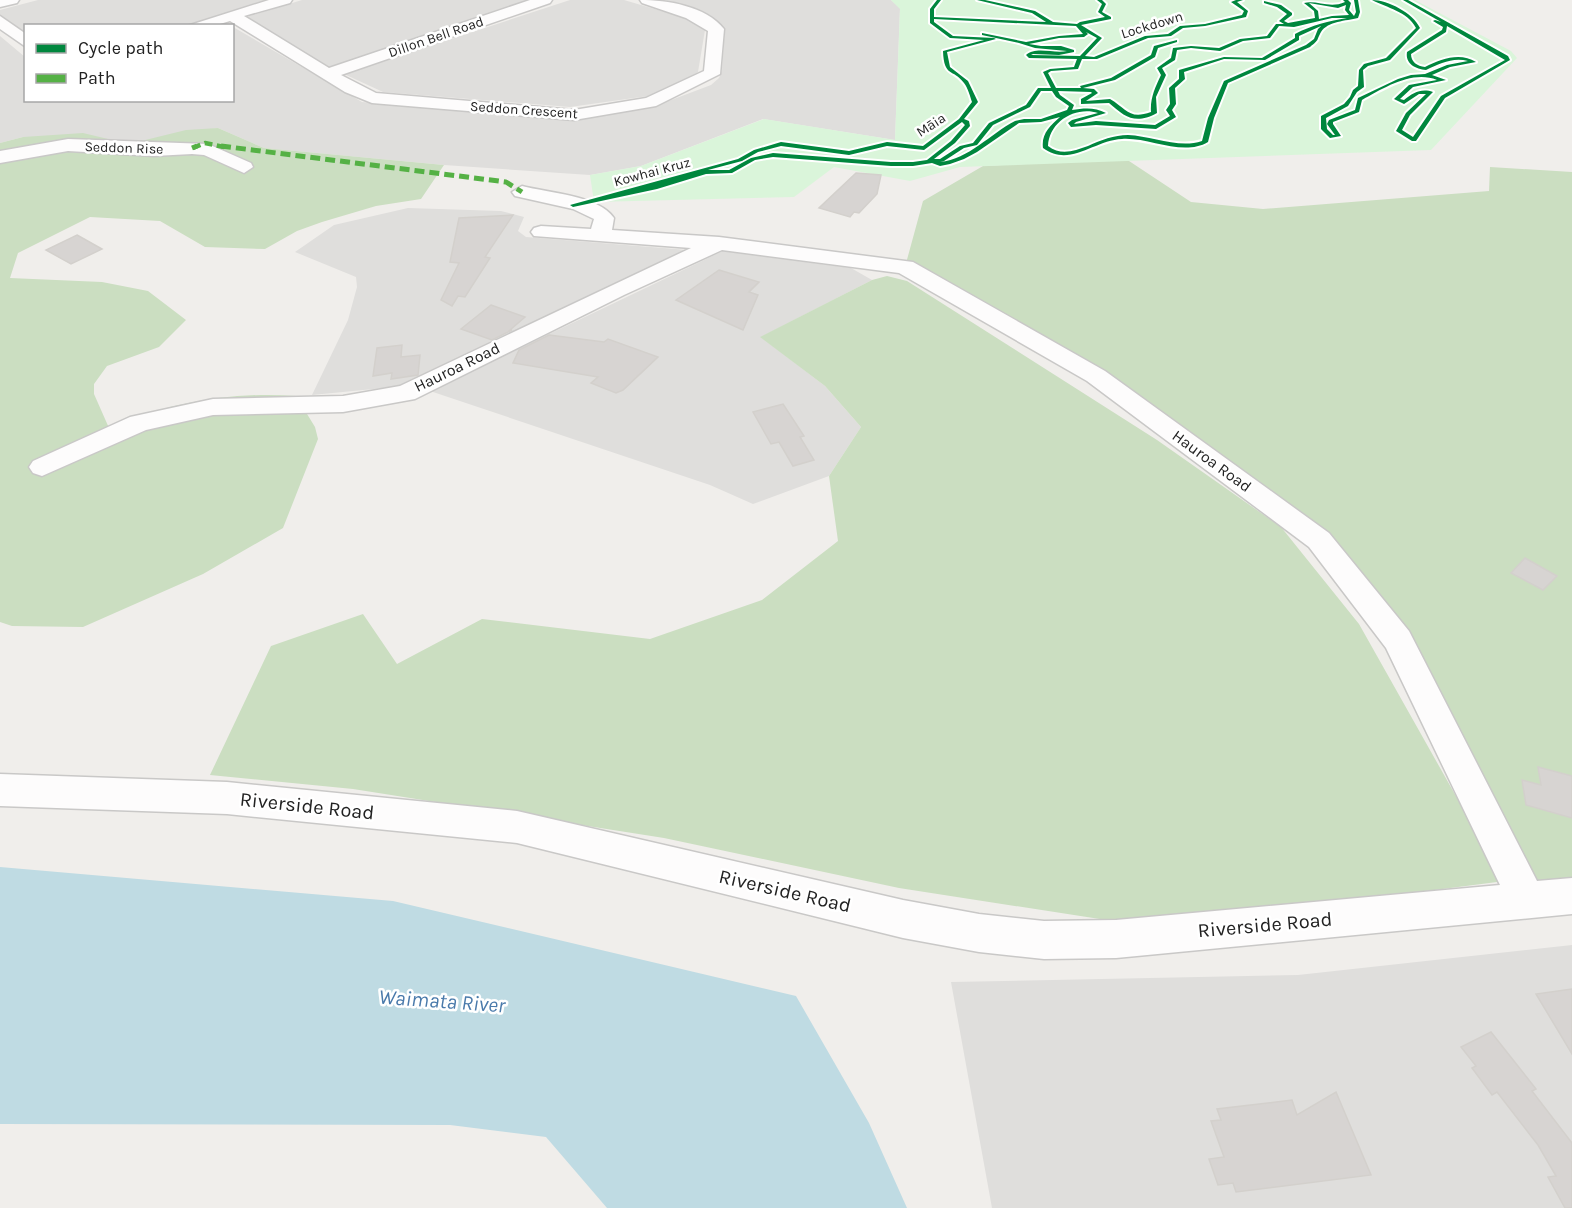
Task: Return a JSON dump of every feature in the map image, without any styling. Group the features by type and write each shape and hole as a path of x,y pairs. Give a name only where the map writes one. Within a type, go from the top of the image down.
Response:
{"street":[{"path":"0,3 12,0"},
{"path":"201,24 285,0"},
{"name":"Dillon Bell Road","path":"327,74 545,0"},
{"name":"Seddon Crescent","path":"231,15 327,74 372,98 574,115 650,102 712,75 716,29 705,20 683,10 647,0"},
{"path":"0,21 24,40"},
{"name":"Seddon Rise","path":"0,157 68,145 154,150 192,148 208,150 244,167"},
{"path":"522,192 535,199 579,206 600,213 604,218 600,236"},
{"name":"Hauroa Road","path":"541,232 719,243 905,267 1096,376 1319,540 1398,640 1527,901"},
{"name":"Hauroa Road","path":"42,467 139,423 213,407 343,404 406,393 616,290 719,243"},
{"name":"Riverside Road","path":"0,790 227,798 517,827 903,920 979,933 1044,940 1116,939 1572,896"}],"shaded area":[{"path":"38,0 277,0 190,24 24,24 24,35 0,16 0,10"},
{"path":"302,0 541,0 332,69 243,18"},
{"path":"570,0 624,0 699,22 705,30 698,72 684,82 648,96 570,107 383,92 344,74"},
{"path":"664,0 891,0 900,8 895,140 763,119 641,166 590,175 444,165 264,148 218,128 129,144 23,137 0,143 0,36 24,56 24,102 234,102 234,28 362,102 566,120 658,105 711,85 719,78 722,70 725,28 710,15"},
{"path":"408,208 501,211 524,217 518,231 526,237 688,250 418,379 394,387 312,395 348,320 357,287 356,277 295,252 334,225"},
{"path":"723,251 851,268 872,280 761,337 825,386 861,427 829,476 753,504 710,485 430,391"},
{"path":"1572,945 1572,1208 992,1208 951,982 1298,975"}],"green space":[{"path":"891,0 1415,0 1511,51 1517,58 1431,150 960,167 910,181 834,167 794,197 594,202 590,175 641,166 764,119 895,140 900,9"},
{"path":"218,128 264,148 444,165 421,199 376,206 322,222 297,231 265,249 205,247 160,221 90,217 18,253 10,278 102,282 148,291 186,320 159,347 107,366 94,384 94,394 109,428 154,412 201,401 249,395 296,396 315,427 318,439 283,528 203,574 83,627 12,626 0,622 0,143 23,137 83,133 129,144 186,130"},
{"path":"1126,159 1191,202 1263,209 1489,191 1490,167 1572,172 1572,901 1527,901 1398,640 1319,540 1096,376 905,267 923,201 983,166"},
{"path":"887,276 907,281 1157,440 1281,527 1359,624 1497,869 1497,882 1326,904 1132,924 899,888 664,838 353,789 210,775 271,646 363,614 397,664 482,619 650,639 762,600 838,541 829,476 861,427 825,386 760,337 872,280"}],"water":[{"name":"Waimata River","path":"0,867 393,901 796,996 869,1123 907,1208 607,1208 546,1137 450,1125 0,1124"}],"building":[{"path":"856,173 881,175 877,194 859,213 854,212 850,217 819,208"},
{"path":"513,215 485,257 490,258 465,297 458,296 452,306 441,300 459,263 450,262 459,218"},
{"path":"77,235 102,249 71,264 46,250"},
{"path":"719,270 759,282 749,292 758,295 743,330 676,300"},
{"path":"491,305 525,317 510,330 512,330 492,340 461,329"},
{"path":"549,335 604,342 608,339 658,357 623,390 616,393 591,383 598,377 513,363 519,350"},
{"path":"402,345 401,357 420,355 418,375 391,379 392,373 373,376 377,348"},
{"path":"783,404 804,436 800,437 814,460 793,466 779,442 771,444 753,412"},
{"path":"1525,558 1557,576 1543,590 1511,573"},
{"path":"1538,767 1572,776 1572,818 1526,805 1522,780 1541,785"},
{"path":"1572,989 1572,1054 1536,994"},
{"path":"1491,1032 1536,1089 1532,1091 1572,1143 1572,1208 1565,1208 1548,1177 1556,1176 1538,1145 1497,1092 1492,1095 1472,1068 1476,1066 1461,1047"},
{"path":"1336,1092 1371,1175 1236,1192 1233,1183 1218,1185 1209,1159 1224,1157 1211,1121 1221,1120 1217,1109 1292,1100 1297,1115"}],"marked path":[{"path":"192,148 205,143 245,151 506,182 522,192"}],"cycle path":[{"path":"939,0 932,9 932,22 952,37 994,39 945,51 948,67 965,80 975,102 961,120"},
{"path":"979,0 1033,12 1052,24"},
{"path":"984,34 1026,43 1059,37 1084,36 1086,34 1078,27 1080,23 1109,18 1100,12 1104,4 1099,0"},
{"name":"Lockdown","path":"1021,42 1035,47 1061,48 1072,51 1059,54 1032,52 1028,55 1031,57 1095,58 1147,37 1169,35 1182,27 1205,25 1244,16 1246,11 1233,2 1241,0"},
{"name":"Māia","path":"1345,0 1349,3 1347,10 1352,16 1332,17 1294,26 1278,25 1268,37 1242,40 1220,50 1191,47 1175,49 1173,59 1159,68 1164,75 1154,97 1154,113 1143,117 1128,116 1110,101 1083,103 1083,100 1095,93 1092,90 1040,89 1028,106 991,124 975,144 962,147 942,160 913,164 891,164 773,155 753,159 730,172 706,172 657,187 573,205 740,160 756,151 781,144 849,153 887,144 924,148 961,120 967,122 968,125 953,142 930,160 940,164 962,158 1017,122 1041,121 1074,111 1089,109 1103,113 1074,121 1071,123 1073,126 1096,123 1156,127 1173,117 1169,110 1173,104 1172,88 1182,79 1181,71 1224,58 1263,59 1297,39 1297,35 1304,31 1356,17 1358,12 1356,0"},
{"path":"1374,0 1406,14 1418,28 1388,59 1366,65 1361,70 1361,87 1355,91 1346,105 1323,117 1324,129 1332,137 1338,136 1330,124 1331,121 1357,111 1360,99 1400,80 1422,75 1433,76 1443,80 1411,86 1397,99 1404,102 1418,92 1430,92 1408,114 1399,131 1414,140"},
{"path":"1405,0 1508,60 1443,97 1414,140"},
{"path":"1266,2 1279,6 1290,14 1281,21 1288,24 1317,19 1316,11 1306,3 1338,7 1347,3"},
{"path":"934,18 1078,25 1100,38 1079,60 1076,68 1050,70 1045,73 1058,96 1072,106 1051,129 1045,140 1045,147 1061,154 1071,153 1119,137 1187,145 1205,142 1211,118 1226,82 1308,46 1316,40 1320,29 1329,24"},
{"path":"1425,76 1449,66 1474,62 1455,58 1442,61 1426,69 1411,62 1409,53 1444,31 1445,26 1435,21"},
{"path":"1082,87 1113,79 1153,56 1156,47 1175,41"}]}
